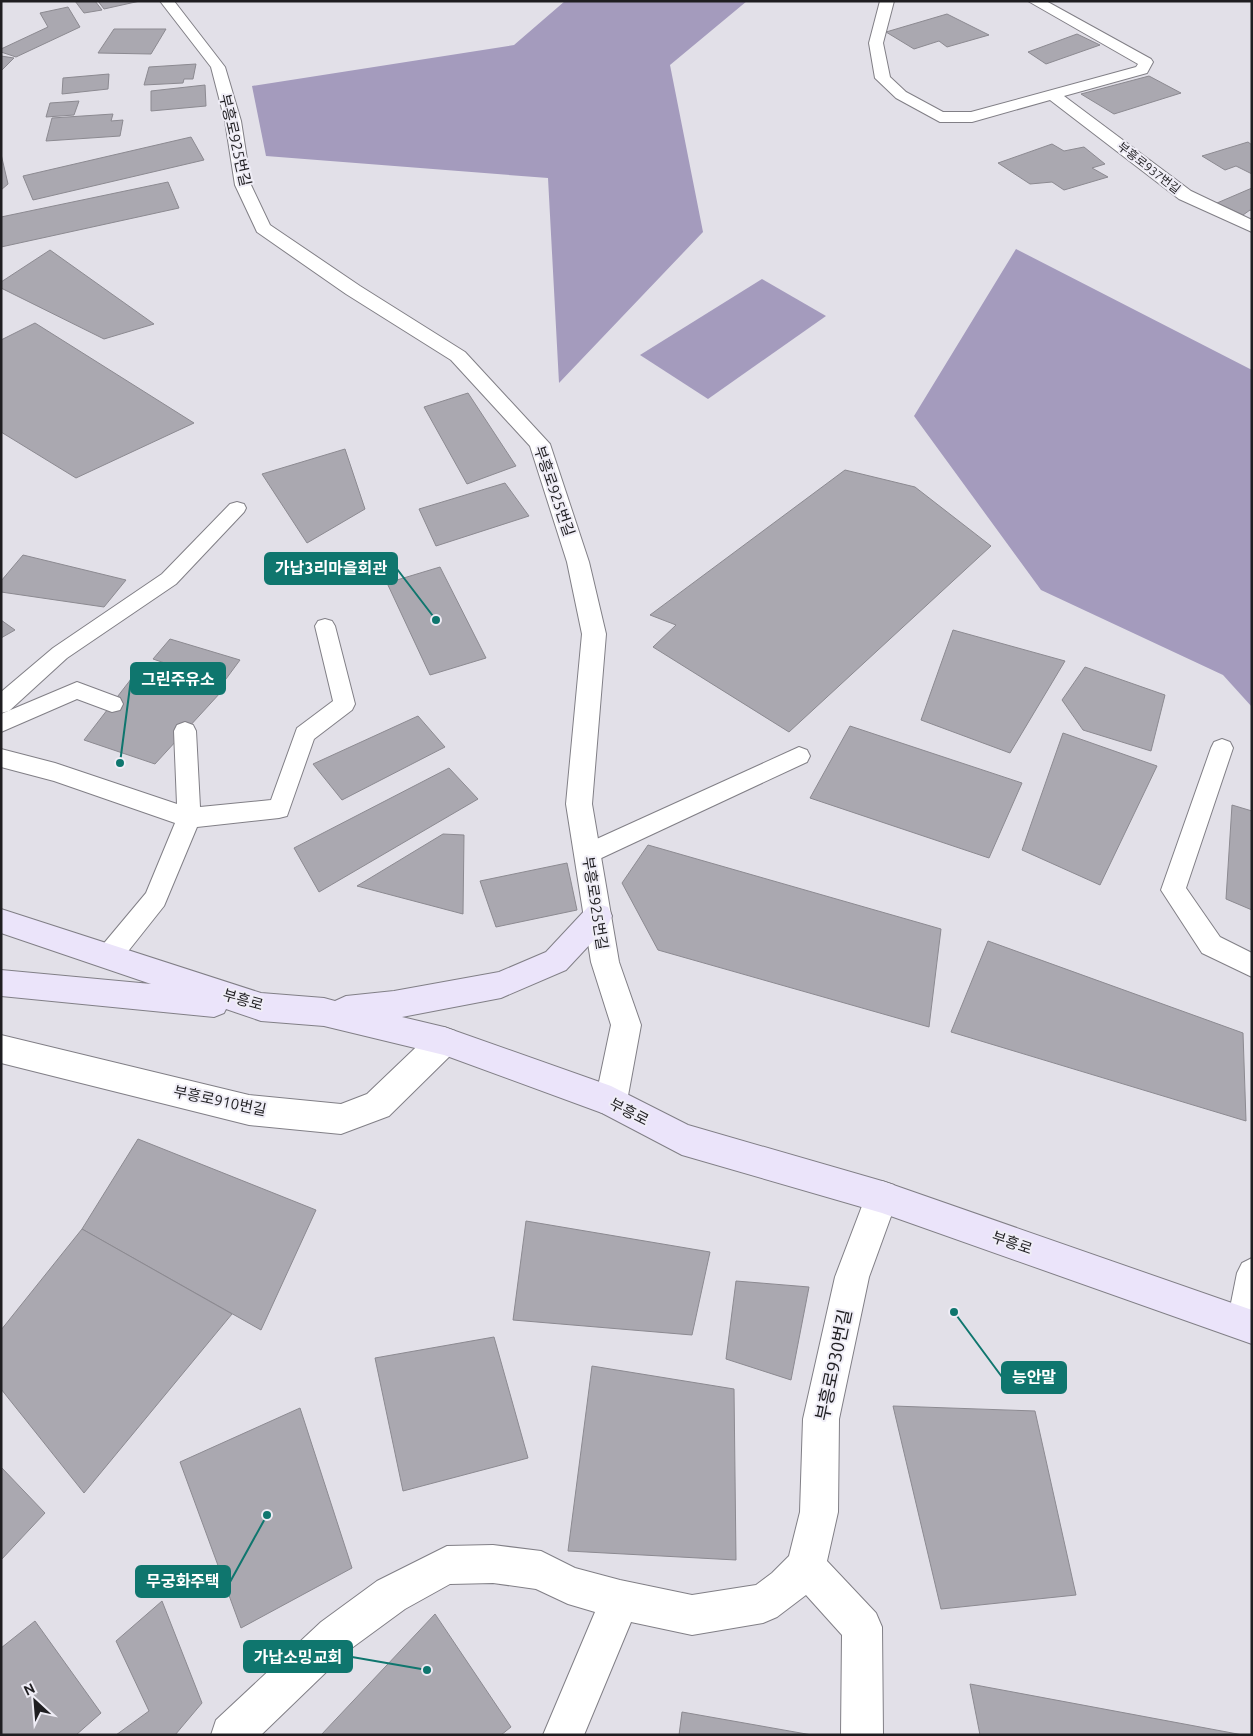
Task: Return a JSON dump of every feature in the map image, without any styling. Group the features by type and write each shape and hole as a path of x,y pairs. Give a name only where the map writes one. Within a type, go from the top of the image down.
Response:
{"main road":[{"path":"324,1012 394,1005 501,985 556,962 598,916"},
{"name":"부흥로","path":"1,921 261,1007 324,1012 444,1041 611,1102 682,1139 882,1198 1247,1325"},
{"path":"1,983 261,1007"}],"street":[{"name":"부흥로925번길","path":"167,1 218,67 233,121 243,185 264,228 352,290 458,356 540,444 578,562 594,634 579,804 605,962 626,1025 611,1102"},
{"path":"887,1 876,43 883,78 901,95 940,117 972,117 1054,96 1142,70 1146,62 1035,1"},
{"name":"부흥로937번길","path":"1054,96 1185,195 1252,228"},
{"name":"부흥로910번길","path":"1,1049 249,1110 341,1119 378,1105 444,1041"},
{"name":"부흥로930번길","path":"806,1567 819,1512 820,1419 852,1277 882,1198"},
{"path":"230,1735 335,1636 391,1595 447,1565 492,1564 541,1570 568,1585 620,1600 692,1615 763,1603 786,1587 806,1567 862,1627 862,1735"},
{"path":"563,1735 620,1600"}],"lane":[{"path":"1,705 60,653 169,579 237,508"},
{"path":"1,758 54,772 189,818 279,809 305,734 344,704 325,626"},
{"path":"1,724 77,690 112,704"},
{"path":"109,956 155,899 189,818 185,732"},
{"path":"1222,748 1173,890 1211,945 1252,966"},
{"path":"587,854 799,756"},
{"path":"1247,1325 1252,1273"}],"shaded area":[{"path":"565,1 747,1 670,65 703,232 559,383 548,178 266,156 252,86 514,45"},
{"path":"1016,249 1252,370 1252,707 1223,675 1041,590 914,416"},
{"path":"762,279 826,316 708,399 640,355"}],"building":[{"path":"75,1 95,1 102,10 84,13"},
{"path":"98,1 140,1 104,9"},
{"path":"68,7 80,27 16,57 1,52 1,49 48,27 40,13"},
{"path":"947,14 989,35 947,47 939,41 914,49 886,32"},
{"path":"114,29 166,29 151,54 98,53"},
{"path":"1077,34 1100,45 1046,64 1028,52"},
{"path":"1,56 14,58 1,71"},
{"path":"196,64 193,79 184,79 183,83 144,85 149,67"},
{"path":"109,74 108,89 62,94 63,78"},
{"path":"1149,76 1181,93 1114,114 1081,94"},
{"path":"205,85 206,106 151,111 151,91"},
{"path":"79,101 74,115 46,117 50,103"},
{"path":"113,114 111,121 123,120 120,136 46,141 52,118"},
{"path":"191,137 204,160 33,200 23,176"},
{"path":"1248,142 1252,145 1252,174 1236,166 1225,170 1202,156"},
{"path":"1052,144 1064,151 1084,147 1105,164 1092,168 1108,177 1064,190 1052,182 1030,184 998,163"},
{"path":"1,154 8,184 1,190"},
{"path":"168,182 179,208 1,247 1,217"},
{"path":"1252,188 1252,211 1250,210 1243,215 1217,203"},
{"path":"50,250 154,324 104,339 1,288 1,282"},
{"path":"35,323 194,423 76,478 1,432 1,340"},
{"path":"468,393 516,466 467,484 424,407"},
{"path":"345,449 365,509 307,543 262,474"},
{"path":"845,470 915,487 991,546 789,732 653,647 676,625 650,615"},
{"path":"505,483 529,516 436,546 419,509"},
{"path":"23,555 126,580 104,607 1,592 1,581"},
{"path":"440,567 486,658 430,675 387,583"},
{"path":"1,620 15,630 1,638"},
{"path":"953,630 1065,661 1010,753 921,720"},
{"path":"170,639 240,660 223,683 153,659"},
{"path":"1085,667 1165,695 1151,751 1083,730 1062,700"},
{"path":"138,670 221,692 155,764 84,740"},
{"path":"418,716 445,747 342,800 313,764"},
{"path":"850,726 1022,783 989,858 810,798"},
{"path":"1063,733 1157,766 1100,885 1022,850"},
{"path":"449,768 478,799 319,892 294,848"},
{"path":"1232,805 1252,811 1252,910 1226,899"},
{"path":"443,834 464,835 463,914 357,886"},
{"path":"648,845 941,929 929,1027 658,950 622,883"},
{"path":"567,863 577,910 496,927 480,881"},
{"path":"988,941 1243,1033 1246,1121 951,1032"},
{"path":"138,1139 316,1210 261,1330 82,1229"},
{"path":"526,1221 710,1252 692,1335 513,1320"},
{"path":"82,1229 232,1314 84,1493 1,1389 1,1330"},
{"path":"736,1281 809,1287 791,1380 726,1359"},
{"path":"494,1337 528,1458 403,1491 375,1358"},
{"path":"592,1366 734,1389 736,1560 568,1551"},
{"path":"893,1406 1035,1411 1076,1595 941,1609"},
{"path":"300,1408 352,1568 241,1628 180,1462"},
{"path":"1,1467 45,1513 1,1560"},
{"path":"162,1601 202,1703 175,1735 116,1735 149,1711 116,1641"},
{"path":"435,1614 511,1727 501,1735 321,1735"},
{"path":"35,1621 101,1713 76,1735 1,1735 1,1648"},
{"path":"970,1684 1243,1735 980,1735"},
{"path":"682,1712 812,1735 679,1735"}],"place":[{"name":"가납3리마을회관","path":"436,620"},
{"name":"그린주유소","path":"120,763"},
{"name":"능안말","path":"954,1312"},
{"name":"무궁화주택","path":"267,1515"},
{"name":"가납소밍교회","path":"427,1670"}]}
